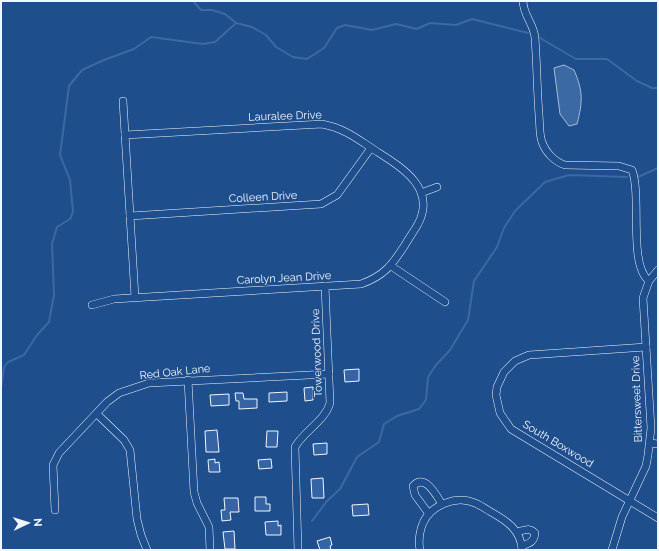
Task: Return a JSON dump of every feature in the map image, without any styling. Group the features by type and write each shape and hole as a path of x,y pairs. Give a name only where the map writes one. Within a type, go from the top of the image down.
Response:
{"street":[{"path":"523,1 523,9 531,22 535,38 535,66 542,142 557,163 565,165 619,166 632,170 635,187 639,262 643,277 648,281"},
{"path":"123,101 135,297"},
{"name":"Lauralee Drive","path":"125,135 322,124 339,128 412,176 421,193"},
{"name":"Colleen Drive","path":"130,216 321,204 337,195 371,148"},
{"path":"421,193 437,187"},
{"name":"Carolyn Jean Drive","path":"92,305 105,300 135,297 361,284 380,276 391,266 419,223 423,203 421,193"},
{"path":"391,266 445,302"},
{"name":"Bittersweet Drive","path":"612,550 617,530 646,466 650,443 651,428 642,298 648,281 658,270"},
{"name":"Towerwood Drive","path":"298,550 294,456 295,447 300,439 328,409 329,374 326,286"},
{"name":"South Boxwood","path":"646,347 529,355 508,366 500,381 496,395 500,413 511,429 658,518"},
{"name":"Red Oak Lane","path":"55,510 53,465 59,453 107,402 119,394 149,383 329,374"},
{"path":"188,380 194,492 197,503 209,527 210,550"},
{"path":"97,414 124,440 130,450 137,519 141,536 147,550"},
{"path":"650,443 658,444"},
{"path":"429,514 413,491 413,486 416,482 421,481 425,483 442,504"},
{"path":"420,550 418,543 420,532 429,514 442,504 457,501 474,502 504,520 517,532 522,548 535,539 535,533 531,529 517,532"}],"water":[{"path":"564,65 574,70 581,96 577,124 569,126 560,114 554,68"}],"building":[{"path":"359,369 359,381 345,382 344,370"},
{"path":"313,387 313,400 305,401 304,388"},
{"path":"287,392 287,401 269,402 269,393"},
{"path":"235,393 243,393 244,399 257,399 257,408 239,409 239,401 236,401"},
{"path":"229,394 229,405 211,406 210,395"},
{"path":"217,430 219,452 206,452 205,431"},
{"path":"267,431 278,431 277,447 266,447"},
{"path":"327,443 327,454 314,455 313,444"},
{"path":"215,459 215,463 219,462 220,472 209,472 208,460"},
{"path":"271,459 272,468 259,469 258,460"},
{"path":"323,478 324,498 312,498 311,479"},
{"path":"255,497 266,497 266,504 270,504 270,511 255,511"},
{"path":"224,498 238,498 239,512 230,512 231,520 222,521 221,510 225,510"},
{"path":"368,504 369,515 353,516 352,505"},
{"path":"278,521 278,526 281,525 281,535 266,535 265,522"},
{"path":"234,531 235,549 225,549 223,532"},
{"path":"330,537 332,545 330,546 331,550 320,550 317,541"}],"waterway":[{"path":"193,1 201,10 212,10 225,14 236,23 252,27 266,35 276,47 293,57 307,59 324,48 337,28 345,25 372,30 396,24 417,29 430,23 456,25 472,19 528,33"},
{"path":"1,388 4,367 8,362 24,355 37,335 49,322 54,295 52,244 57,227 70,219 73,212 70,180 60,155 69,86 82,70 134,49 151,37 203,44 215,42 236,23"},
{"path":"540,38 576,59 607,59 637,81 652,88 658,88"},
{"path":"638,177 658,168"},
{"path":"312,521 327,501 340,489 357,457 379,442 384,424 397,416 419,409 426,400 428,377 436,365 450,350 468,320 474,281 497,247 504,228 515,211 545,182 569,175 627,177"}]}
